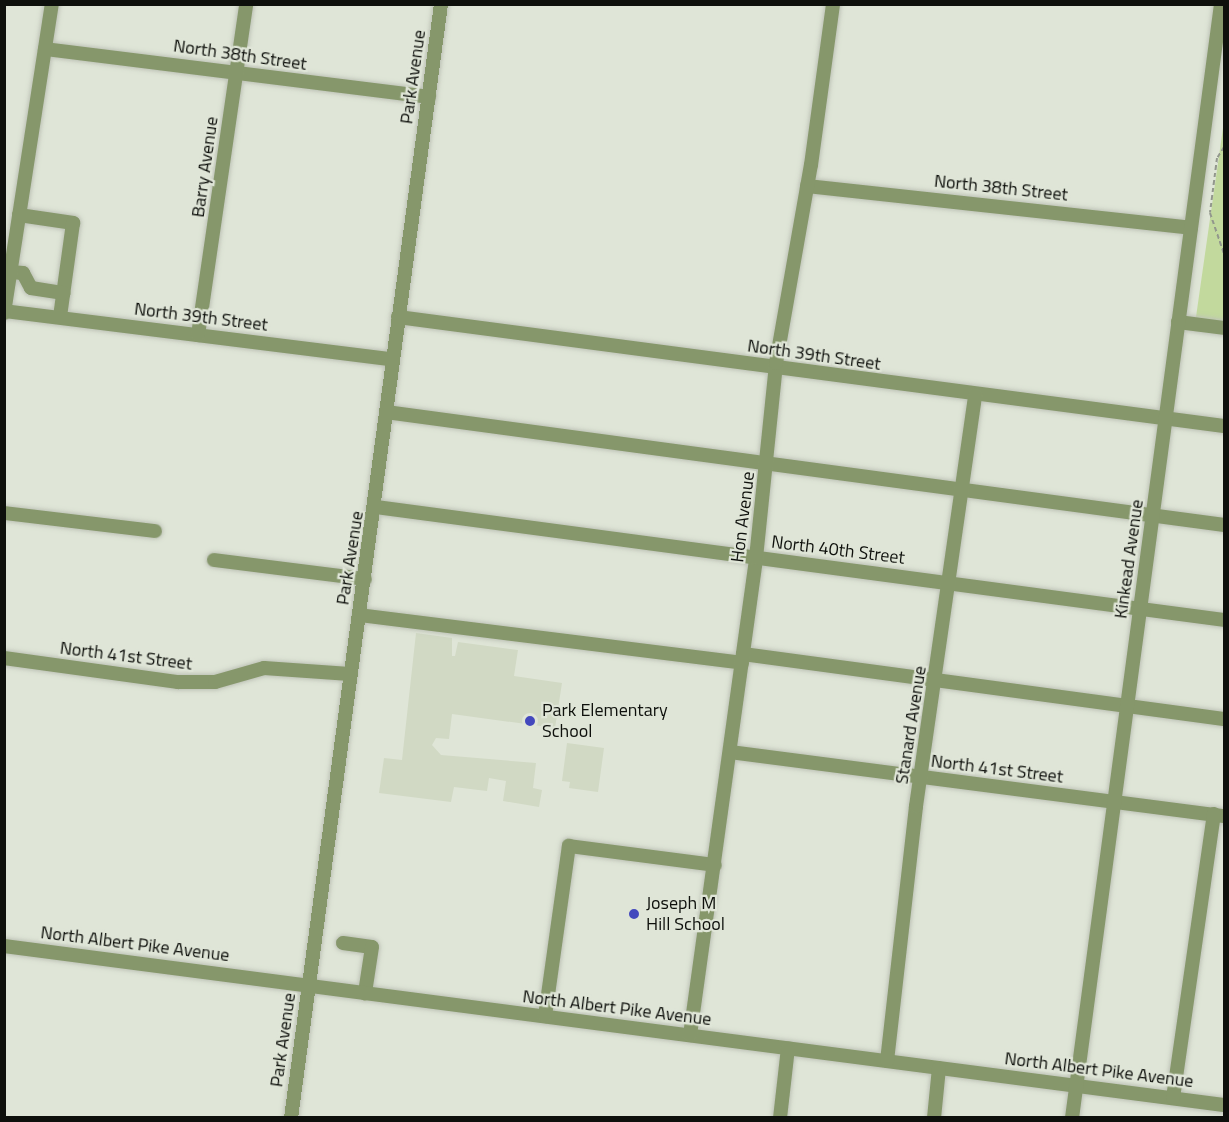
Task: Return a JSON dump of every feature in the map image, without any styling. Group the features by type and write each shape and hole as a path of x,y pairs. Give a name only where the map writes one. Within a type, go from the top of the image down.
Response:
{"street":[{"path":"5,312 52,4"},
{"name":"Barry Avenue","path":"198,335 246,4"},
{"name":"Park Avenue","path":"291,1118 350,674 376,507 392,359 441,4"},
{"name":"Hon Avenue","path":"690,1035 743,659 767,464 776,368 807,186 833,4"},
{"name":"Kinkead Avenue","path":"1072,1118 1221,4"},
{"name":"North 38th Street","path":"45,49 429,97"},
{"name":"North 38th Street","path":"807,186 1191,228"},
{"path":"19,215 73,223 60,317"},
{"path":"11,272 23,273 31,288 64,293"},
{"name":"North 39th Street","path":"5,312 392,359"},
{"name":"North 39th Street","path":"398,317 975,395 1224,426"},
{"path":"1178,322 1224,328"},
{"name":"Stanard Avenue","path":"887,1061 921,777 975,395"},
{"path":"386,412 1224,525"},
{"name":"North 40th Street","path":"376,507 1224,620"},
{"path":"4,513 155,531"},
{"path":"214,560 365,579"},
{"path":"359,615 936,679 1224,719"},
{"name":"North 41st Street","path":"4,658 178,682 215,682 264,668 350,674"},
{"name":"North 41st Street","path":"730,752 1219,815"},
{"path":"1173,1098 1219,815"},
{"path":"545,1016 569,846 715,865"},
{"path":"343,943 372,947 365,993"},
{"name":"North Albert Pike Avenue","path":"4,946 1224,1105"},
{"path":"780,1118 788,1048"},
{"path":"934,1118 939,1068"}],"path":[{"path":"1224,147 1217,158 1210,213 1224,254"}],"shaded area":[{"name":"Park Elementary School","path":"416,633 452,638 452,656 455,656 458,642 518,650 514,676 562,683 555,728 452,714 449,739 436,738 432,745 441,755 536,763 533,788 542,790 539,807 503,801 506,781 489,778 487,791 454,787 451,802 379,793 384,758 402,760"},
{"name":"Park Elementary School","path":"567,743 604,748 598,792 569,788 570,782 562,781"}],"green space":[{"path":"1224,121 1224,334 1194,331"}],"place":[{"name":"Park Elementary School","path":"530,721"},
{"name":"Joseph M Hill School","path":"634,914"}]}
